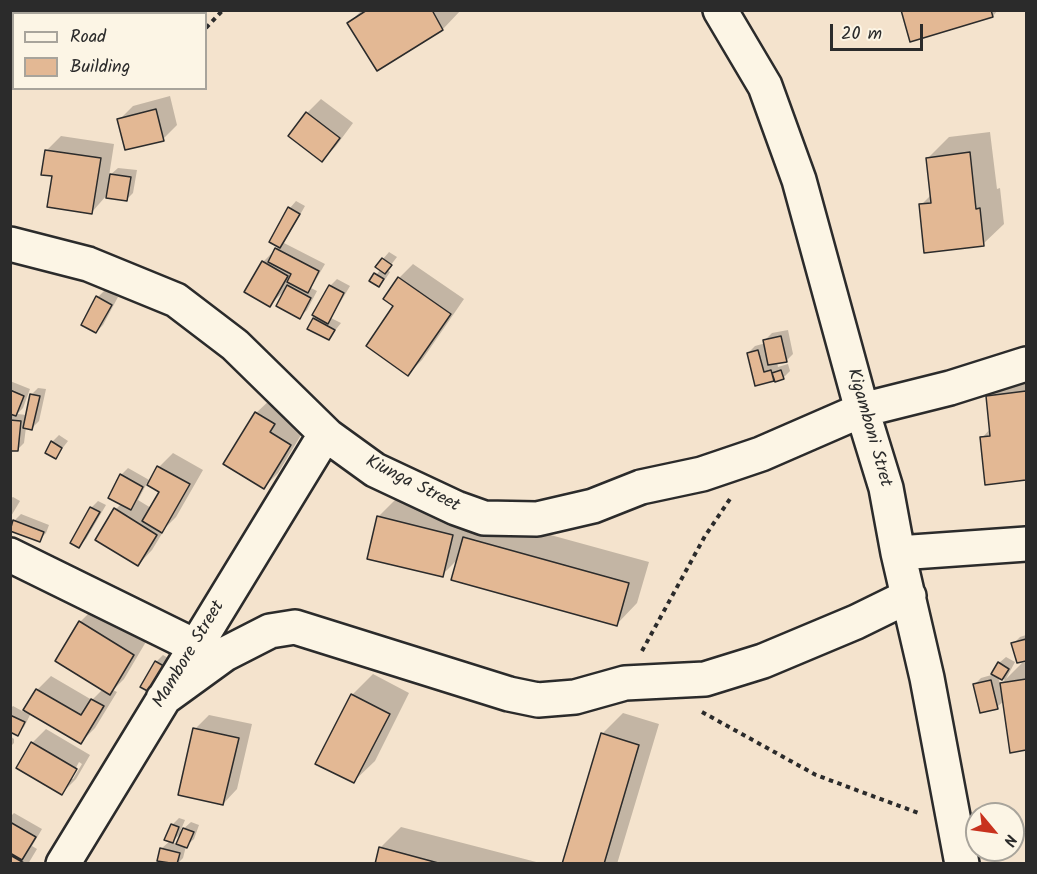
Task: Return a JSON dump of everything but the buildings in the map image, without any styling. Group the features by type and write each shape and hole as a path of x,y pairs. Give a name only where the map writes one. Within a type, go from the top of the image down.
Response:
{"street":[{"name":"Kigamboni Stret","path":"720,10 765,86 799,180 862,410 886,488 962,864"},
{"name":"Kiunga Street","path":"10,244 88,264 176,300 235,345 328,436 375,470 456,508 484,518 537,519 593,506 640,487 702,474 761,454 862,410 950,388 1026,364"},
{"name":"Mambore Street","path":"63,864 318,446"},
{"path":"898,553 1026,544"},
{"path":"10,555 195,646"},
{"path":"163,699 225,654 270,631 295,627 509,694 538,700 575,696 625,683 705,680 764,662 909,596"}],"path":[{"path":"207,27 223,10"},
{"path":"625,683 705,536 733,495"},
{"path":"699,710 816,775 955,827"}]}
